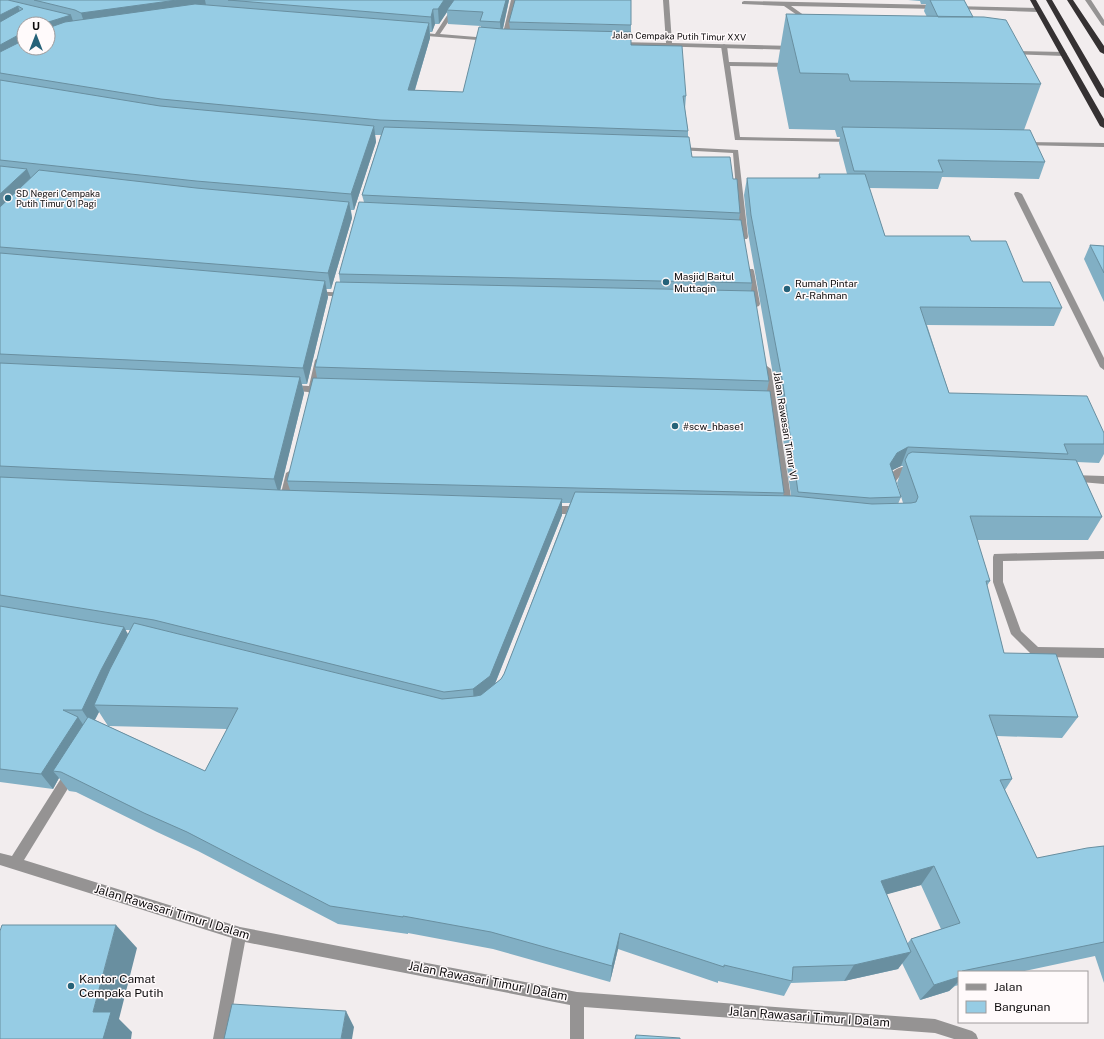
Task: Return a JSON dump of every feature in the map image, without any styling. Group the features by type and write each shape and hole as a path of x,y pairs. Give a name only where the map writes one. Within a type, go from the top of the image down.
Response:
{"highway":[{"path":"1033,0 1104,126"},
{"path":"1049,0 1104,96"},
{"path":"1070,0 1104,52"},
{"path":"1077,0 1104,46"}],"street":[{"path":"436,36 460,0"},
{"path":"504,41 514,0"},
{"path":"666,0 669,45"},
{"path":"970,0 973,7"},
{"path":"1088,0 1104,24"},
{"path":"744,3 881,3 1038,10"},
{"path":"784,3 803,18 816,24"},
{"path":"412,34 512,41"},
{"name":"Jalan Cempaka Putih Timur XXV","path":"614,44 802,48"},
{"path":"724,46 737,139 857,141"},
{"path":"1006,53 1064,54"},
{"path":"726,64 796,65"},
{"path":"1016,144 1030,141 1104,145"},
{"path":"673,149 736,151 739,233 746,247"},
{"path":"1018,194 1104,367"},
{"path":"748,262 754,308"},
{"path":"303,292 359,295"},
{"path":"311,393 321,353"},
{"name":"Jalan Rawasari Timur VI","path":"765,358 769,403 788,514"},
{"path":"281,388 311,393 336,390"},
{"path":"284,501 294,464"},
{"path":"894,496 890,483 895,474 901,470 925,471"},
{"path":"1066,478 1104,480"},
{"path":"538,509 593,511"},
{"path":"564,524 570,510"},
{"path":"1104,555 998,557 998,582 1016,634 1036,652 1104,653"},
{"path":"15,864 76,766"},
{"name":"Jalan Rawasari Timur I Dalam","path":"0,859 240,934 577,998 934,1026 967,1036 971,1039"},
{"path":"220,1039 240,934"},
{"path":"577,998 577,1039"}],"building":[{"path":"0,0 8,0 71,15 56,20 56,16 16,16 16,36 0,45 0,22 23,9 18,6 0,15"},
{"path":"34,0 177,0 81,13 75,10"},
{"path":"228,0 444,0 438,9 433,9 431,17"},
{"path":"454,0 506,0 500,22 480,21 483,12 447,10"},
{"path":"515,0 631,0 631,25 509,22"},
{"path":"930,0 964,0 973,17 938,17"},
{"path":"195,4 429,23 408,90 463,92 479,27 503,29 631,32 631,45 682,46 686,96 683,96 688,131 380,120 161,99 0,73 0,52 16,44 16,56 56,56 56,25 65,22"},
{"path":"786,14 984,17 1006,20 1041,84 850,81 848,74 800,73"},
{"path":"0,80 160,106 374,126 351,194 196,181 0,160"},
{"path":"384,127 689,137 692,157 730,157 733,179 737,179 740,213 362,195"},
{"path":"842,127 1030,130 1045,162 938,160 943,172 854,171"},
{"path":"0,166 27,169 0,194"},
{"path":"39,170 196,188 349,202 328,273 0,247 0,207"},
{"path":"819,174 865,174 885,236 969,236 971,241 1006,241 1023,282 1050,282 1062,308 920,307 949,393 1087,396 1104,433 1104,444 1064,444 1068,454 908,447 897,453 890,464 901,497 870,498 798,492 783,384 751,215 747,178 820,178"},
{"path":"359,202 741,220 752,283 339,274"},
{"path":"1090,245 1104,246 1104,273"},
{"path":"0,253 325,281 303,368 0,354"},
{"path":"336,282 754,291 769,381 315,367"},
{"path":"0,363 300,377 274,479 0,466"},
{"path":"313,378 770,391 784,493 287,481"},
{"path":"912,452 1076,460 1102,517 970,516 990,581 986,581 1004,653 1056,654 1078,717 989,715 1012,779 1000,780 1037,858 1104,846 1104,942 958,971 958,977 934,985 911,939 960,923 934,866 881,881 911,952 854,965 793,967 792,981 724,965 724,967 620,933 612,966 491,932 403,916 330,906 187,832 144,813 61,772 53,771 88,717 205,771 238,708 94,705 110,669 134,623 442,699 481,695 501,679 504,674 575,492 794,496 872,504 911,503 916,502 918,497 905,460 908,454"},
{"path":"0,477 279,490 562,499 490,676 473,689 444,692 154,620 0,595"},
{"path":"0,606 124,627 82,710 63,710 78,717 41,774 0,769"},
{"name":"Kantor Camat Cempaka Putih","path":"2,925 116,925 93,1012 111,1012 103,1039 0,1039 0,931"},
{"path":"232,1004 346,1011 341,1039 224,1039"},
{"path":"636,1035 680,1038 680,1039 635,1039"}],"place":[{"name":"SD Negeri Cempaka Putih Timur 01 Pagi","path":"8,198"},
{"name":"Masjid Baitul Muttaqin","path":"666,282"},
{"name":"Rumah Pintar Ar-Rahman","path":"787,289"},
{"name":"#scw_hbase1","path":"675,426"},
{"name":"Kantor Camat Cempaka Putih","path":"71,986"}]}
